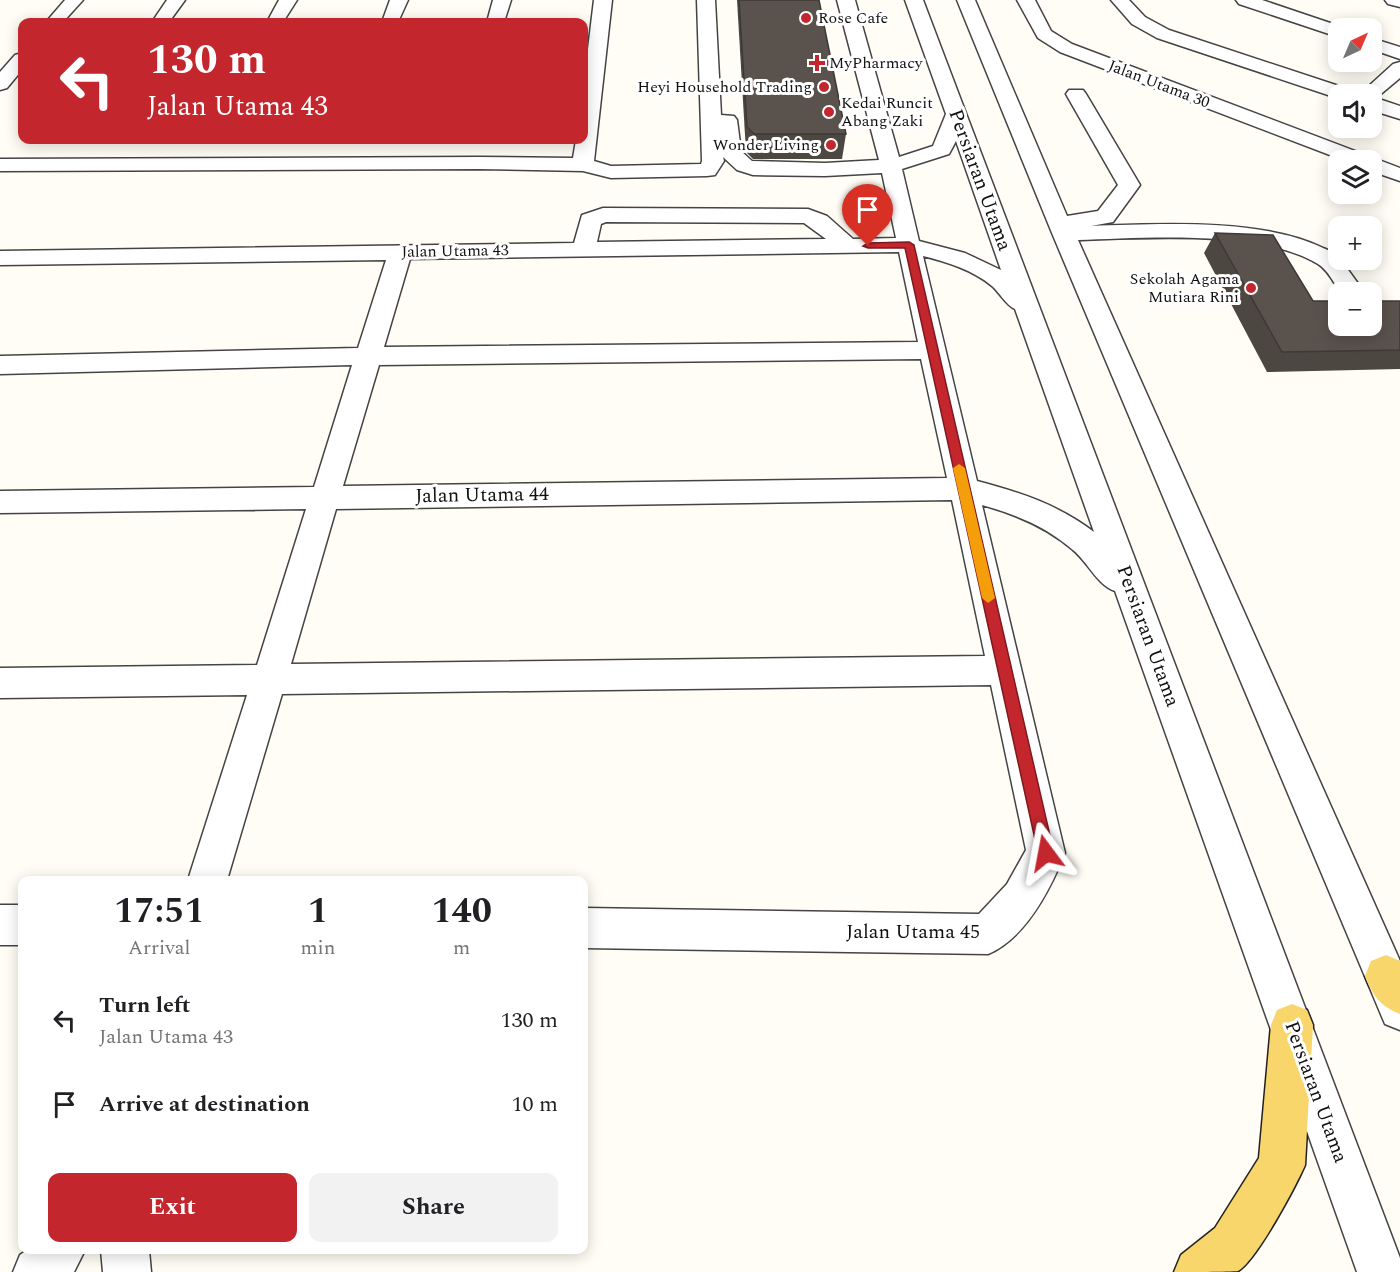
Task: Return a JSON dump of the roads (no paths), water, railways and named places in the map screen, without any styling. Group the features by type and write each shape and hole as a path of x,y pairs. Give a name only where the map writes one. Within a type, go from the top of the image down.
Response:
{"main road":[{"path":"1198,1272 1232,1245 1282,1165 1292,1025"}],"street":[{"path":"58,18 74,0"},
{"path":"163,18 176,0"},
{"path":"277,18 288,0"},
{"path":"392,18 399,0"},
{"path":"497,18 502,0"},
{"path":"588,124 603,0"},
{"path":"0,165 62,156 338,155 459,164 583,165 611,172 707,170 713,161 706,0"},
{"path":"716,0 731,153 735,161 753,169 891,166 926,157 942,150 956,114"},
{"name":"Jalan Utama 45","path":"588,928 988,934 1021,898 1046,853 891,166 846,0"},
{"name":"Persiaran Utama","path":"914,0 1381,1272"},
{"path":"966,0 1060,227 1395,993"},
{"name":"Jalan Utama 30","path":"1026,0 1044,34 1066,48 1334,150"},
{"path":"1120,0 1129,14 1139,23 1163,34 1328,89"},
{"path":"1245,0 1328,29"},
{"path":"1394,0 1400,2"},
{"path":"1382,46 1400,52"},
{"path":"0,84 18,64"},
{"path":"1382,84 1400,68"},
{"path":"1060,227 1105,217 1129,184 1076,94"},
{"path":"1382,107 1400,113"},
{"path":"1313,142 1328,131"},
{"path":"459,164 465,144"},
{"path":"583,165 586,144"},
{"path":"1382,169 1400,176"},
{"path":"584,249 590,220 614,214 808,216 819,221 847,246"},
{"path":"1060,227 1237,236 1269,240 1300,248 1328,260 1344,282"},
{"name":"Jalan Utama 43","path":"0,258 909,245 964,260 989,273 1010,287 1031,317"},
{"path":"209,876 400,252"},
{"path":"0,365 368,356 933,350"},
{"name":"Jalan Utama 44","path":"0,502 964,489 1022,504 1061,524 1090,544 1139,611"},
{"path":"0,682 1005,670"},
{"path":"0,926 18,925"},
{"path":"37,1272 58,1254"},
{"path":"125,1254 127,1272"}],"place":[{"name":"Rose Cafe","path":"806,18"},
{"name":"MyPharmacy","path":"817,63"},
{"name":"Heyi Household Trading","path":"824,87"},
{"name":"Kedai Runcit Abang Zaki","path":"829,112"},
{"name":"Wonder Living","path":"831,145"},
{"name":"Sekolah Agama Mutiara Rini","path":"1251,288"}]}
